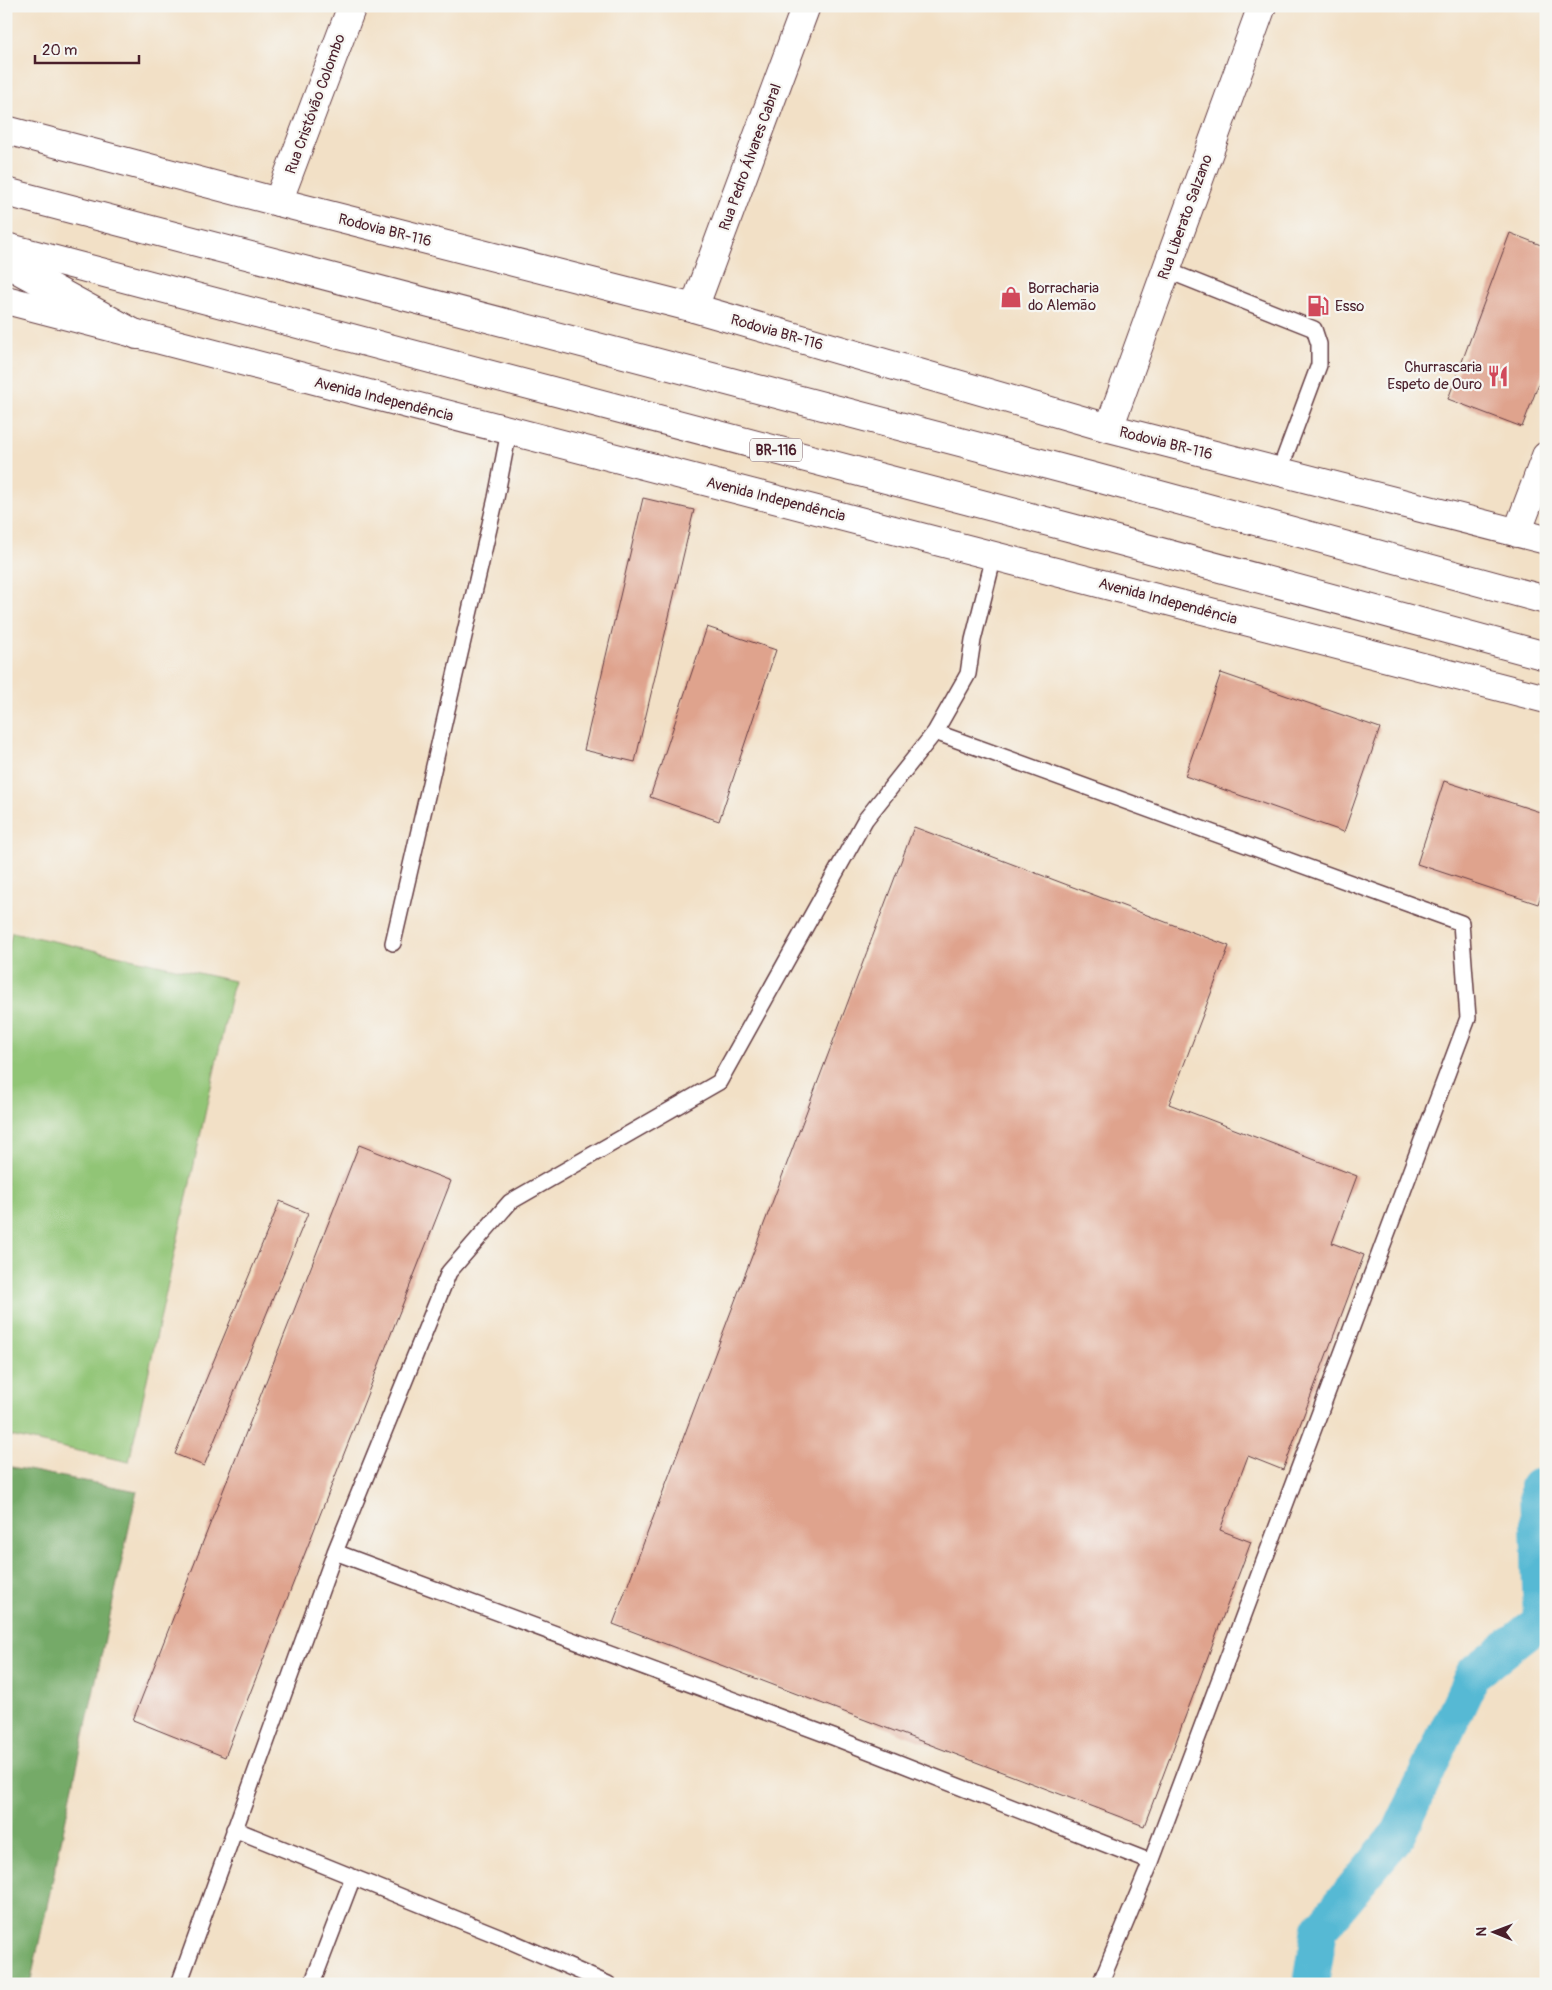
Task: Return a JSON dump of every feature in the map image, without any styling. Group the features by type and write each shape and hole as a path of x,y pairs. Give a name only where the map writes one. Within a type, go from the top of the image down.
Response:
{"main road":[{"name":"Rua Cristóvão Colombo","path":"278,202 352,6"},
{"name":"Rua Pedro Álvares Cabral","path":"694,308 806,6"},
{"name":"Rua Liberato Salzano","path":"1109,428 1262,6"},
{"name":"Rodovia BR-116","path":"6,130 278,202 694,308 1109,428 1546,540"},
{"path":"6,192 1090,476 1546,600"},
{"name":"BR-116","path":"6,247 1072,528 1546,656"},
{"path":"6,263 137,335"},
{"name":"Avenida Independência","path":"6,300 1546,699"},
{"path":"1517,533 1546,456"}],"lane":[{"path":"1166,270 1314,329 1319,344 1319,365 1280,472"},
{"path":"393,943 496,498 508,431"},
{"path":"179,1984 335,1552 449,1272 510,1202 719,1082 865,820 935,732 968,674 973,640 994,556"},
{"path":"935,732 1461,923 1468,1018 1151,1862 1100,1984"},
{"path":"335,1552 833,1737 1151,1862"},
{"path":"234,1829 501,1937 608,1984"},
{"path":"312,1984 353,1877"}],"green space":[{"path":"12,932 234,981 129,1462 6,1435 6,958"},
{"path":"6,1466 137,1491 30,1984 6,1984"}],"building":[{"path":"1510,233 1546,247 1546,365 1522,427 1448,399"},
{"path":"643,498 694,510 635,762 584,750"},
{"path":"707,627 776,650 719,821 650,797"},
{"path":"1221,673 1380,728 1344,832 1185,776"},
{"path":"1444,781 1546,814 1546,880 1538,904 1417,864"},
{"path":"914,827 1229,946 1169,1104 1357,1176 1332,1243 1364,1255 1283,1470 1248,1456 1220,1530 1251,1542 1144,1826 613,1624"},
{"path":"359,1145 451,1181 225,1757 133,1720"},
{"path":"280,1201 308,1213 204,1466 175,1454"}],"waterway":[{"path":"1311,1984 1320,1929 1399,1833 1473,1674 1541,1621 1537,1487"}],"place":[{"name":"Borracharia do Alemão","path":"1011,297"},
{"name":"Esso","path":"1318,306"},
{"name":"Churrascaria Espeto de Ouro","path":"1498,376"}]}
